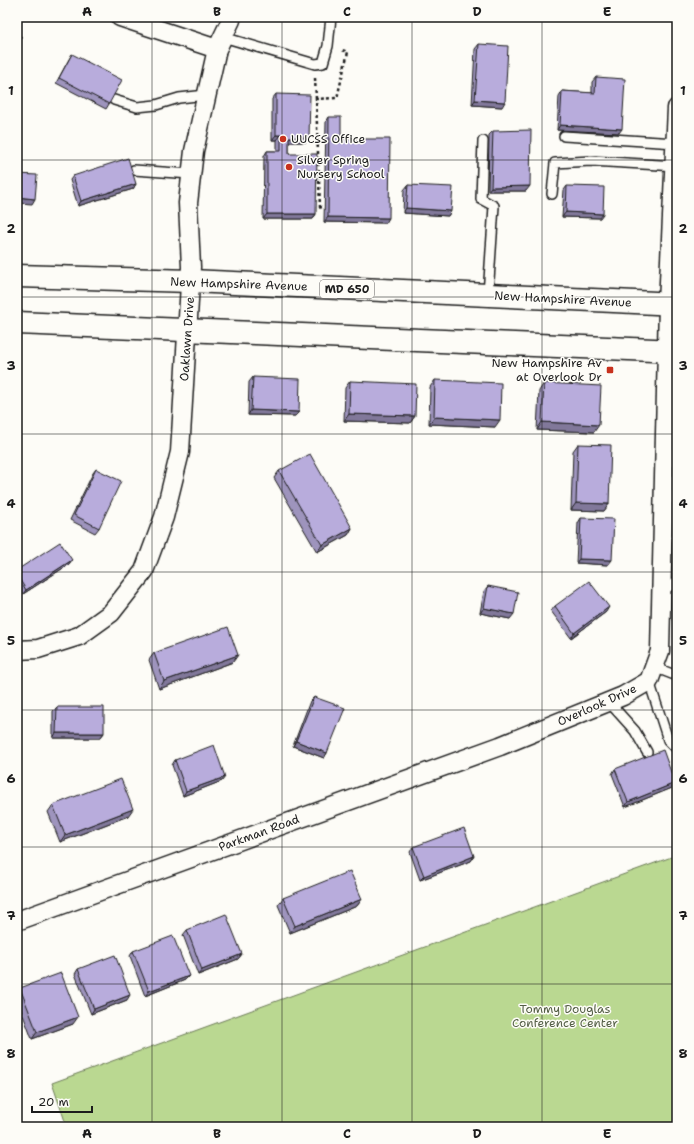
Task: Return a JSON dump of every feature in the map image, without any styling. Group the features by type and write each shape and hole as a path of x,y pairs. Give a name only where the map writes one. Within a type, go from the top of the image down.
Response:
{"main road":[{"name":"New Hampshire Avenue","path":"17,276 191,281 672,304"},
{"path":"17,323 672,350"}],"street":[{"path":"120,17 220,43"},
{"name":"Oaklawn Drive","path":"17,650 38,649 79,636 111,613 144,571 164,518 180,452 191,281 188,204 194,151 206,95 220,43 231,20"},
{"path":"652,674 660,651 662,591 670,495 672,304 677,108"},
{"name":"Overlook Drive","path":"500,746 608,702 652,674"},
{"name":"Parkman Road","path":"17,921 500,746"}],"lane":[{"path":"220,43 315,64 323,63 328,46 331,17"},
{"path":"114,100 137,107 156,105 179,98 206,95"},
{"path":"564,136 676,143"},
{"path":"483,141 480,199 494,206 488,295"},
{"path":"552,194 556,163 614,162 676,166"},
{"path":"134,170 191,174"},
{"path":"662,591 677,582"},
{"path":"677,676 652,674 668,740 677,749"},
{"path":"608,702 635,731 647,752"}],"path":[{"path":"316,99 337,98 348,52"},
{"path":"315,64 320,208"},
{"path":"313,175 325,175"},
{"path":"313,208 324,207"}],"green space":[{"name":"Tommy Douglas Conference Center","path":"677,855 677,1127 67,1127 52,1083"}],"building":[{"path":"17,34 22,37 17,44"},
{"path":"479,44 508,46 505,102 475,100"},
{"path":"72,54 122,80 109,104 59,78"},
{"path":"596,77 625,79 622,129 560,125 562,91 595,93"},
{"name":"Silver Spring Nursery School","path":"276,94 310,95 309,137 289,137 289,154 317,154 316,214 267,214 267,151 281,151 281,135 276,135"},
{"path":"329,117 341,117 341,139 390,139 389,218 328,217"},
{"path":"531,130 530,186 491,187 493,131"},
{"path":"128,158 136,184 81,201 73,176"},
{"path":"17,174 37,175 35,199 17,197"},
{"path":"408,185 453,187 451,211 406,208"},
{"path":"567,186 604,187 603,214 566,212"},
{"path":"253,377 300,379 299,412 251,410"},
{"path":"435,380 501,383 500,420 434,417"},
{"path":"350,381 416,384 415,416 349,414"},
{"path":"544,383 601,386 599,425 542,422"},
{"path":"578,444 611,445 609,504 576,503"},
{"path":"310,454 352,528 322,545 279,471"},
{"path":"96,469 121,481 99,528 74,515"},
{"path":"581,518 614,519 612,560 579,559"},
{"path":"60,542 72,560 26,590 17,575 17,570"},
{"path":"589,581 609,607 574,633 555,606"},
{"path":"488,586 518,592 514,614 484,608"},
{"path":"228,627 238,655 164,681 154,653"},
{"path":"314,697 345,708 327,753 296,741"},
{"path":"57,707 104,707 104,733 56,733"},
{"path":"214,745 225,777 186,791 175,760"},
{"path":"663,750 675,783 628,802 615,769"},
{"path":"121,779 133,809 65,835 53,805"},
{"path":"464,828 474,856 424,876 413,847"},
{"path":"350,871 362,899 295,926 283,898"},
{"path":"226,914 242,954 202,970 187,930"},
{"path":"173,936 189,976 149,991 133,951"},
{"path":"115,955 130,995 94,1009 78,969"},
{"path":"61,973 78,1017 37,1032 20,988"},
{"path":"17,1014 21,1024 17,1026"}],"place":[{"name":"UUCSS Office","path":"283,139"},
{"name":"Silver Spring Nursery School","path":"289,167"},
{"name":"New Hampshire Av at Overlook Dr","path":"610,370"}]}
